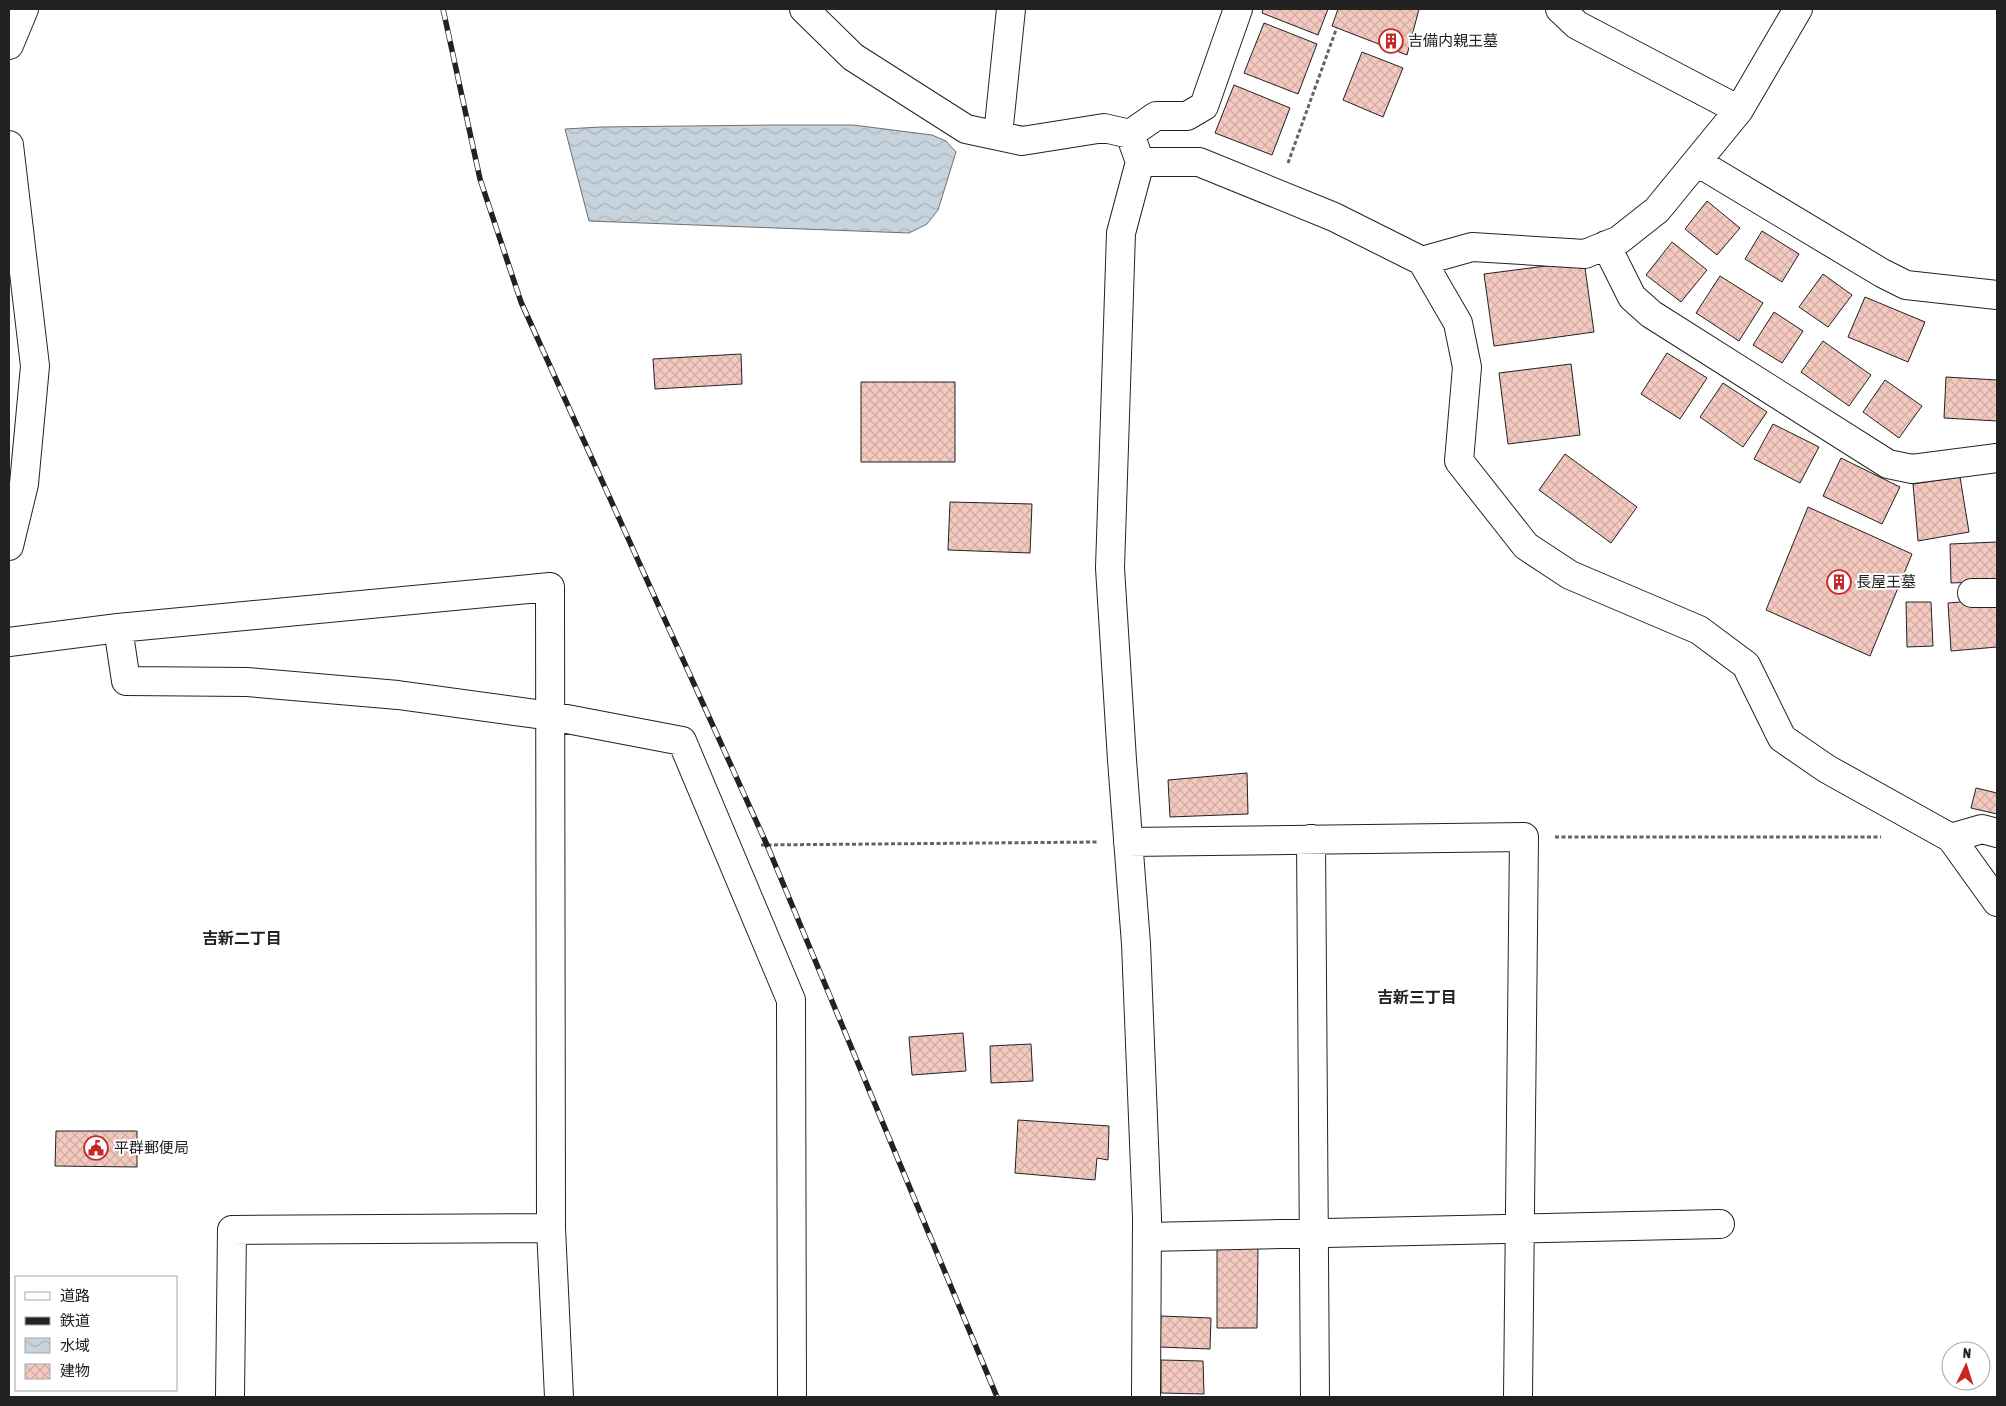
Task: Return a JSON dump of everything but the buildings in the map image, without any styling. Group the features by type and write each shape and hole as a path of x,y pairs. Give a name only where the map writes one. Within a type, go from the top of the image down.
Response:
{"street":[{"path":"9,45 24,9"},
{"path":"804,9 853,57 966,129 1022,141 1104,128 1130,134 1156,116 1187,116 1204,106 1238,9"},
{"path":"998,136 1011,9"},
{"path":"1560,9 1577,25 1739,110"},
{"path":"1422,261 1472,247 1585,254 1619,240 1657,210 1739,110 1798,9"},
{"path":"1130,134 1140,162 1121,233 1110,558 1136,944 1147,1237 1146,1397"},
{"path":"9,144 35,366 24,484 9,546"},
{"path":"1140,162 1199,162 1334,217 1422,261 1458,323 1467,368 1459,461 1526,546 1570,575 1699,630 1746,665 1782,738 1827,769 1951,838 1997,902"},
{"path":"1697,162 1882,273 1906,285 1997,294"},
{"path":"1606,245 1632,297 1652,314 1888,464 1912,469 1997,458"},
{"path":"9,642 118,628 550,587 551,1228 559,1397"},
{"path":"118,628 126,681 257,683 398,695 551,716 682,741 791,1000 792,1397"},
{"path":"1951,838 1982,829 1997,833"},
{"path":"1128,842 1524,837 1518,1397"},
{"path":"1311,839 1315,1397"},
{"path":"1147,1237 1720,1224"},
{"path":"230,1397 232,1230 551,1228"}],"path":[{"path":"1276,194 1337,27"},
{"path":"1524,837 1882,838"},
{"path":"726,843 767,845 1128,842"}],"water":[{"path":"853,125 932,135 946,141 956,152 938,210 927,224 909,233 589,221 565,129 601,127"}],"railway":[{"path":"443,9 480,179 521,302 767,845 997,1397"}],"place":[{"name":"吉備内親王墓","path":"1391,41"},
{"name":"長屋王墓","path":"1839,582"},
{"name":"平群郵便局","path":"96,1148"}],"district":[{"name":"吉新二丁目","path":"242,938"},
{"name":"吉新三丁目","path":"1417,997"}]}
